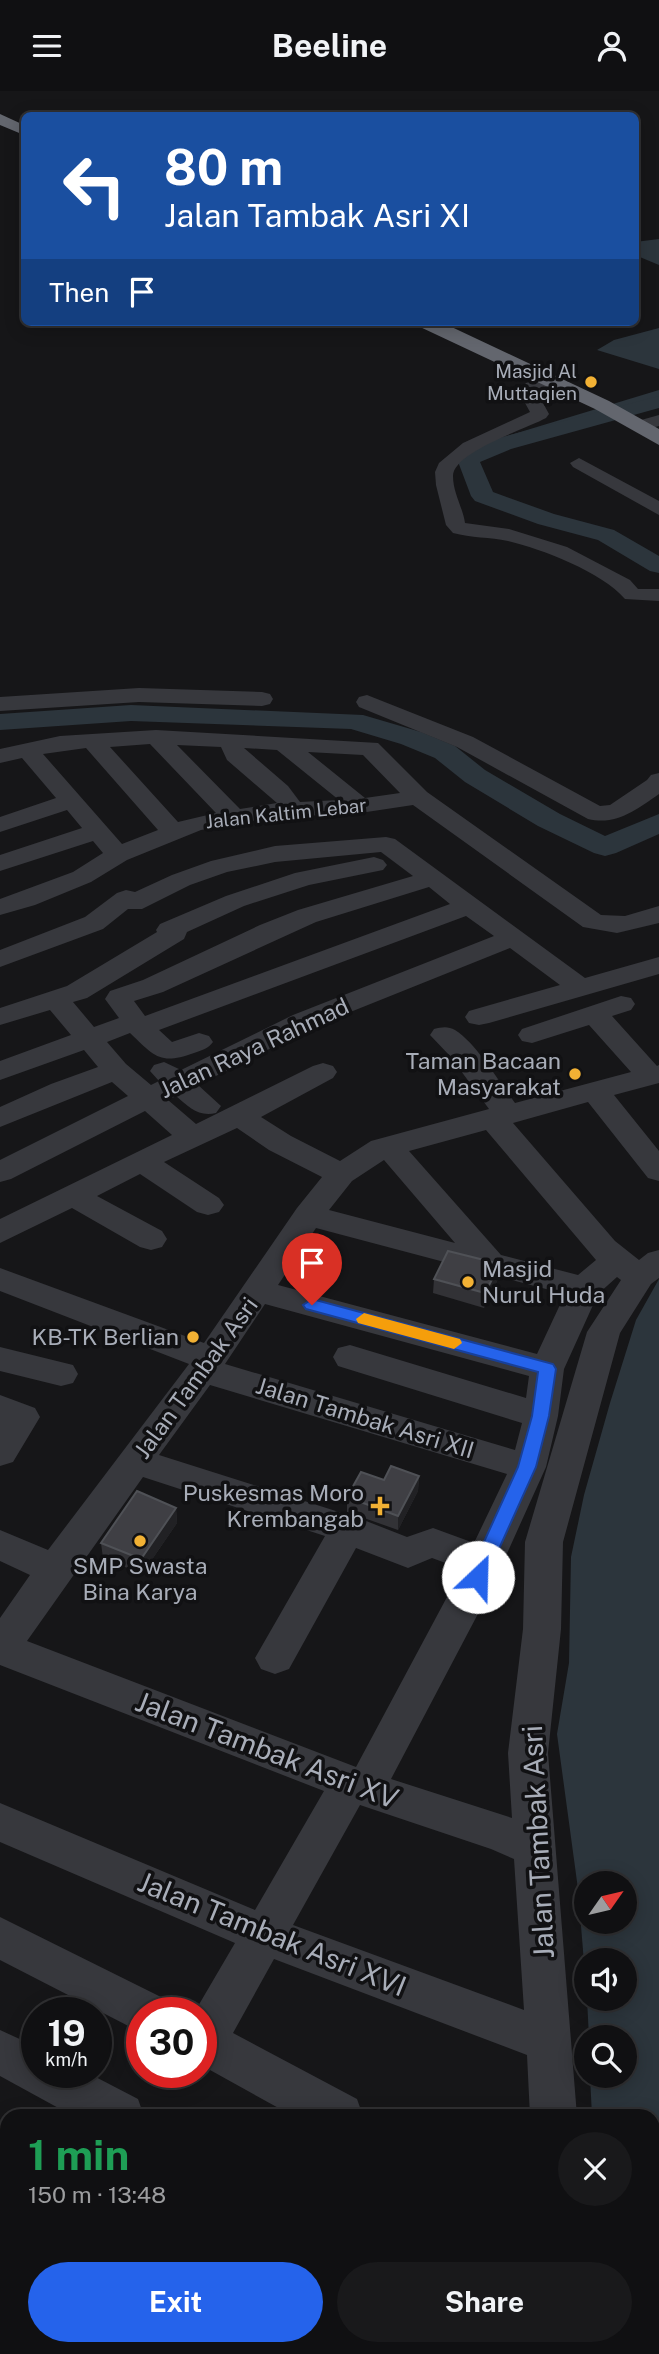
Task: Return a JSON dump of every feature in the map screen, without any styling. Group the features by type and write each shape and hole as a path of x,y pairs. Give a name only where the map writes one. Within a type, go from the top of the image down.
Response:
{"highway":[{"path":"0,119 21,130"},
{"path":"434,326 643,422 659,438"}],"street":[{"path":"551,381 531,387 528,392 540,414 527,423 468,447 448,460 444,471 446,487 456,510 456,525 460,529 531,541 560,551 612,578 623,584 632,595 659,595"},
{"path":"579,463 659,509"},
{"path":"0,704 139,695 262,699"},
{"path":"367,702 465,741 560,796 597,814 616,812 656,785 659,780"},
{"path":"156,737 233,816"},
{"path":"0,756 27,749 91,740 156,737 370,748 418,797 592,921 608,926 620,925 659,914"},
{"path":"91,740 173,832"},
{"path":"230,741 235,755 281,791 293,809"},
{"path":"282,743 360,806"},
{"path":"27,749 118,855"},
{"name":"Jalan Kaltim Lebar","path":"0,907 26,900 82,877 118,855 173,832 211,820 293,809 360,806 418,797"},
{"path":"0,800 10,822 71,800"},
{"path":"0,863 96,832"},
{"path":"0,959 94,923 130,900 220,866 275,854 380,854 433,878 580,987"},
{"path":"0,1017 77,992 172,932 235,901 380,854"},
{"path":"82,877 130,900 172,932 220,954"},
{"path":"199,1042 170,1052 162,1048 138,1025 118,999 153,986 307,916 433,878"},
{"path":"0,1071 87,1039 138,1025 471,905"},
{"name":"Jalan Raya Rahmad","path":"0,1172 150,1097 171,1076 514,937"},
{"path":"479,1017 659,965"},
{"path":"56,1000 87,1039 117,1070 193,1137"},
{"path":"532,1035 608,1009 655,1075"},
{"path":"444,1035 460,1050 500,1117 604,1249 638,1265"},
{"path":"0,1118 61,1090 117,1070"},
{"path":"0,1232 141,1161 239,1116 323,1072"},
{"name":"Jalan Tambak Asri","path":"1,1649 55,1569 207,1365 308,1215 341,1174 388,1146 655,1075"},
{"path":"171,1076 206,1106"},
{"path":"595,1091 659,1171"},
{"path":"239,1116 280,1143 341,1174"},
{"path":"388,1146 489,1262"},
{"path":"141,1161 208,1205"},
{"path":"74,1196 151,1239"},
{"path":"308,1215 584,1288 638,1265"},
{"name":"Jalan Tambak Asri","path":"553,2109 528,1753 542,1629 544,1542 604,1332 638,1265"},
{"name":"Jalan Tambak Asri XII","path":"0,1279 207,1365 527,1467"},
{"path":"217,2015 358,1786 484,1562 527,1467 541,1416 547,1369 584,1288"},
{"path":"259,1291 547,1369"},
{"path":"350,1357 541,1416"},
{"path":"0,1359 61,1374"},
{"path":"0,1453 22,1422 11,1413"},
{"path":"136,1461 348,1529 408,1553 426,1543 433,1543 484,1562"},
{"path":"275,1658 348,1529"},
{"path":"0,1545 55,1569"},
{"name":"Jalan Tambak Asri XV","path":"1,1649 358,1786 501,1833 534,1848"},
{"name":"Jalan Tambak Asri XVI","path":"0,1822 265,1935 548,2041"},
{"path":"0,1937 126,2002"},
{"path":"217,2048 327,2109"},
{"path":"0,2052 21,2063"},
{"path":"68,2088 108,2109"}],"shaded area":[{"path":"659,239 659,265 639,257 639,242"},
{"path":"659,328 659,369 597,350 614,340"},
{"path":"659,390 659,407 521,443 504,437"},
{"path":"659,1279 659,2109 592,2109 591,2088 637,2088 637,2025 588,2025 588,2011 637,2011 637,1948 583,1948 582,1934 637,1934 637,1871 576,1871 557,1734 569,1663 571,1557 584,1495 636,1320"}],"building":[{"path":"448,1251 500,1264 485,1293 434,1279"},
{"path":"391,1466 419,1476 398,1516 347,1497 361,1472 384,1480"},
{"path":"137,1491 176,1508 141,1559 101,1543"}],"waterway":[{"path":"659,402 503,444 468,459 483,496 546,519 606,535 659,566"},
{"path":"0,722 131,713 353,721 411,738 445,752 475,776 549,820 605,847 659,823"}],"slow traffic":[{"path":"364,1319 454,1343"}],"place":[{"name":"Masjid Al Muttaqien","path":"591,382"},
{"name":"Taman Bacaan Masyarakat","path":"575,1074"},
{"name":"Masjid Nurul Huda","path":"468,1282"},
{"name":"KB-TK Berlian","path":"193,1337"},
{"name":"Puskesmas Moro Krembangab","path":"380,1506"},
{"name":"SMP Swasta Bina Karya","path":"140,1541"}],"route":[{"path":"312,1305 547,1369 541,1416 527,1467 478,1577"}]}
